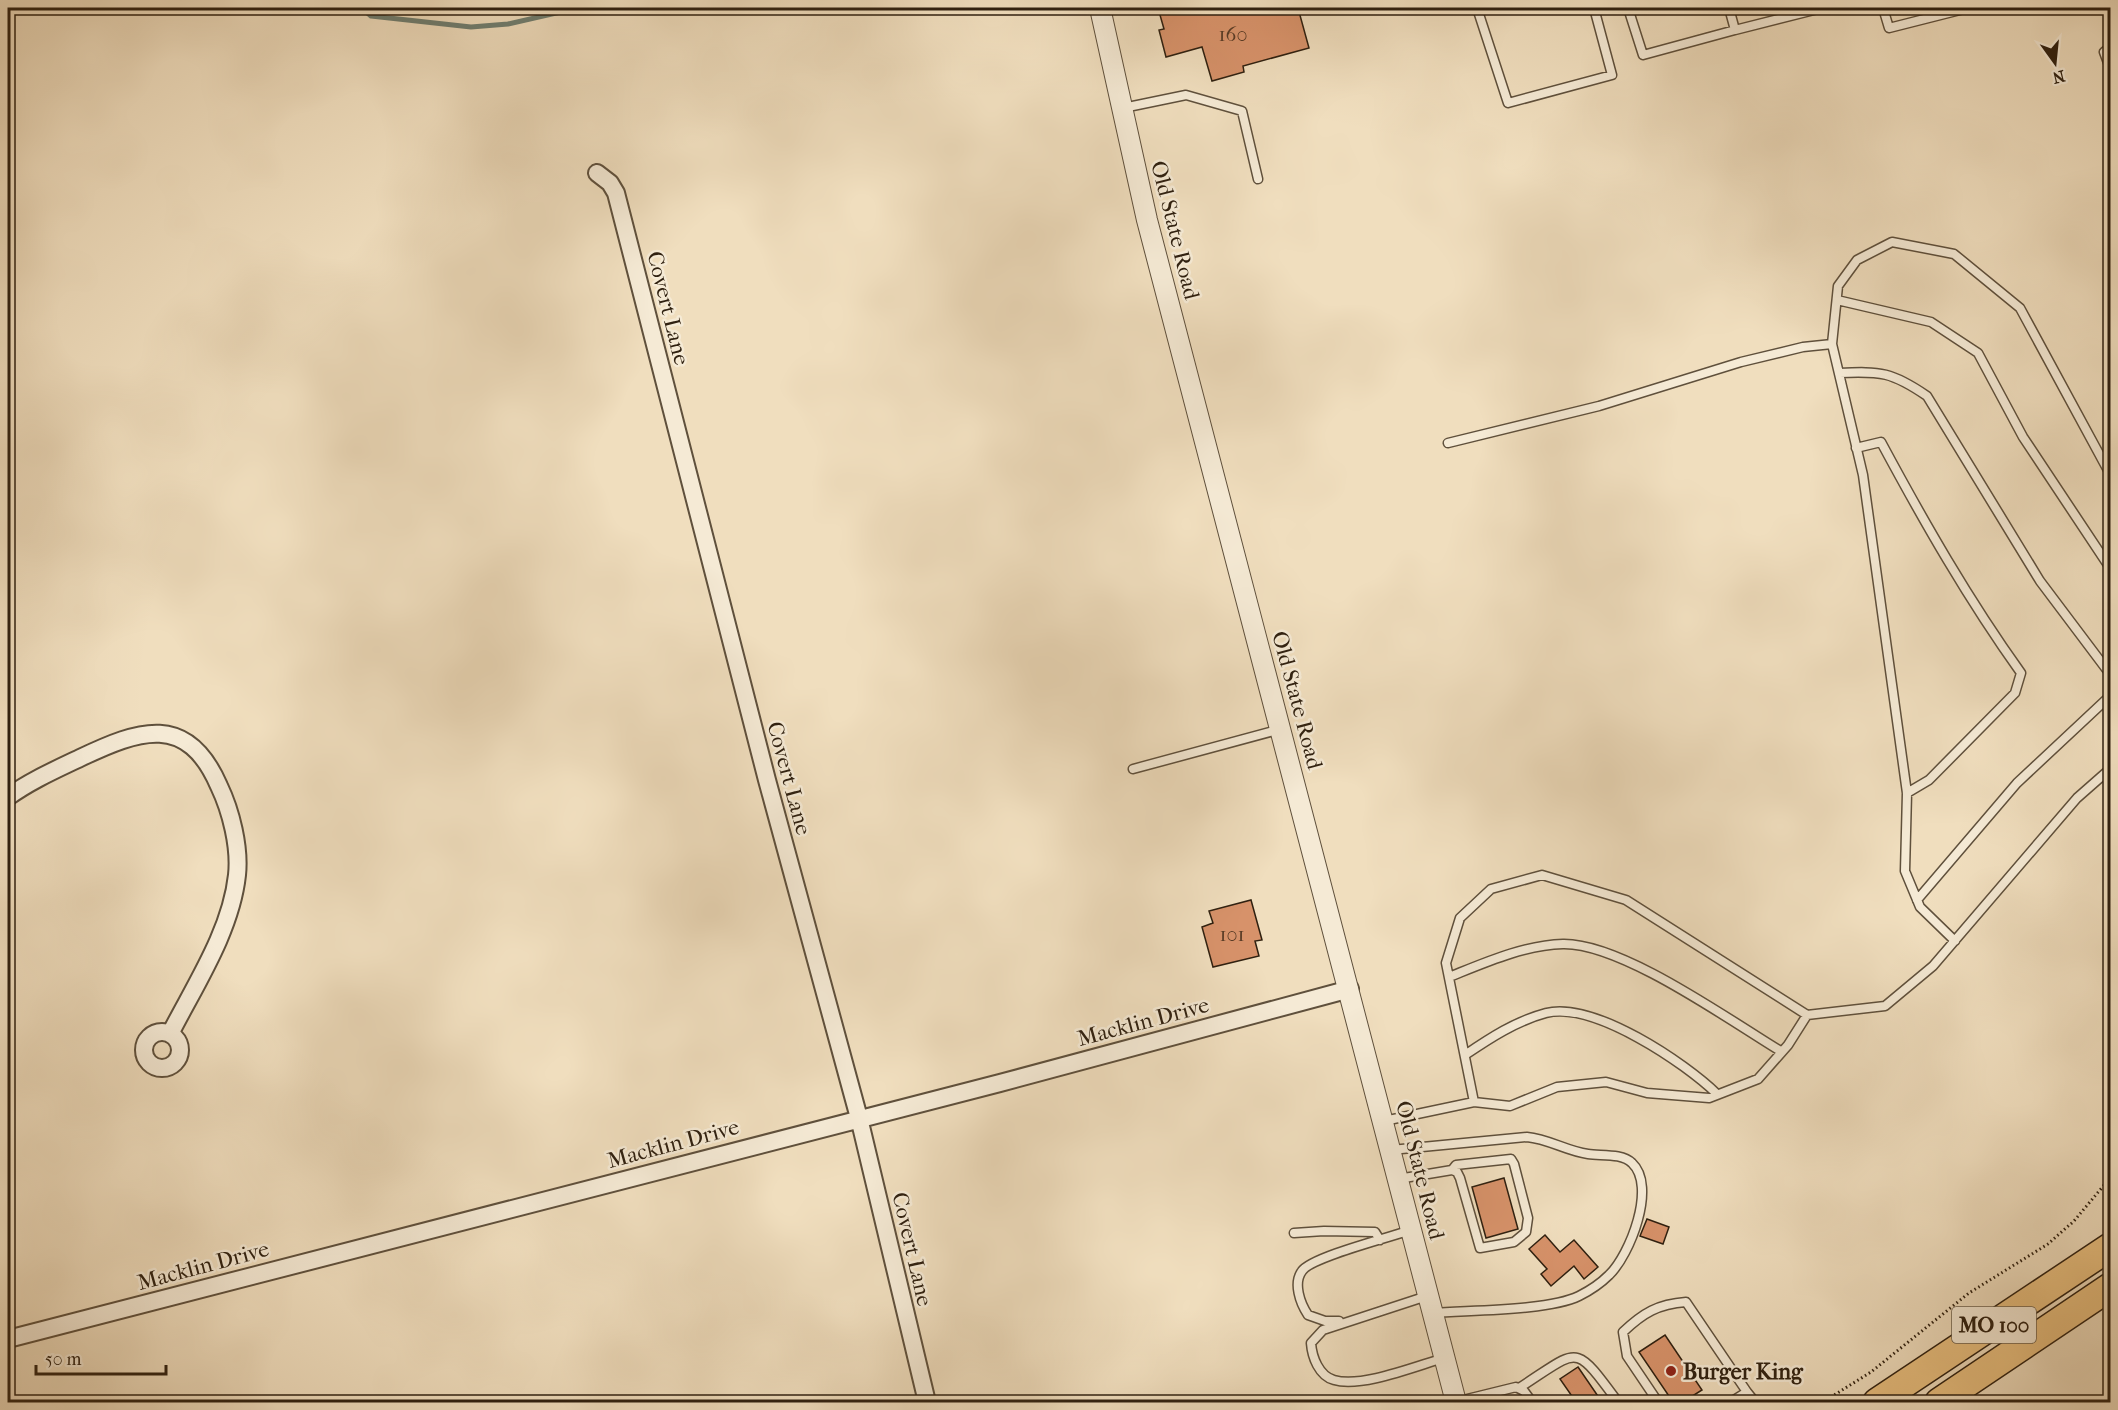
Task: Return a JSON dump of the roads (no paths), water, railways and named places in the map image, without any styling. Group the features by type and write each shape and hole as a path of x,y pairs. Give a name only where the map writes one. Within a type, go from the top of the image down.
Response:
{"highway":[{"name":"MO 100","path":"1877,1402 2110,1247"},
{"name":"MO 100","path":"1939,1402 2110,1287"}],"street":[{"name":"Old State Road","path":"1100,8 1147,220 1350,989 1456,1402"},
{"name":"Covert Lane","path":"597,173 610,183 616,193 766,780 859,1118 927,1402"},
{"path":"8,797 30,781 126,737 155,732 184,741 204,756 224,796 234,836 237,873 222,930 170,1034"},
{"name":"Macklin Drive","path":"8,1339 1000,1083 1350,989"}],"lane":[{"path":"1477,8 1508,104 1612,75 1594,8"},
{"path":"1628,8 1642,55 1822,8"},
{"path":"1729,8 1735,30"},
{"path":"1883,8 1889,28 1968,8"},
{"path":"2110,47 2104,52 2110,68"},
{"path":"1122,108 1186,95 1242,111 1258,179"},
{"path":"1955,941 1920,908 1905,871 1907,793 1863,475 1832,344 1838,286 1857,260 1892,242 1954,254 2020,308 2110,474"},
{"path":"1837,300 1931,322 1978,353 2023,437 2110,568"},
{"path":"1448,443 1599,406 1741,362 1803,347 1832,344"},
{"path":"1839,374 1874,371 1900,378 1927,396 2040,581 2110,674"},
{"path":"1856,448 1881,442 1938,549 1986,624 2021,673 2015,693 1929,780 1907,793"},
{"path":"1917,900 2017,783 2110,696"},
{"path":"1133,769 1281,729"},
{"path":"1474,1102 1446,963 1460,918 1491,889 1542,875 1626,900 1807,1015 1885,1006 1933,966 2077,798 2110,770"},
{"path":"1449,977 1522,951 1563,944 1600,950 1625,959 1782,1052"},
{"path":"1465,1055 1498,1032 1548,1012 1581,1014 1640,1038 1696,1074 1718,1094"},
{"path":"1384,1121 1474,1102 1510,1106 1557,1087 1606,1082 1647,1093 1709,1098 1758,1079 1782,1052 1807,1015"},
{"path":"1391,1150 1527,1137 1547,1139 1575,1152 1627,1158 1634,1164 1641,1176 1643,1200 1623,1257 1610,1275 1590,1290 1561,1302 1431,1304 1348,1321 1323,1330 1311,1343 1313,1358 1330,1378 1336,1381 1360,1380 1400,1371 1444,1357"},
{"path":"1398,1179 1452,1170 1456,1166 1510,1160 1514,1164 1528,1218 1526,1232 1514,1242 1480,1248 1460,1178 1457,1172 1452,1170"},
{"path":"1348,1321 1325,1321 1308,1315 1299,1300 1298,1279 1302,1270 1310,1263 1412,1230"},
{"path":"1294,1233 1375,1232 1380,1240"},
{"path":"1658,1402 1627,1356 1623,1332 1635,1321 1663,1304 1686,1302 1755,1402"},
{"path":"1456,1402 1506,1388 1519,1388 1568,1357 1579,1357 1589,1363 1618,1402"},
{"path":"1519,1388 1532,1402"},
{"path":"1731,1402 1747,1392"}],"waterway":[{"path":"350,8 363,9 371,16 471,27 508,24 578,8"}],"place":[{"name":"Burger King","path":"1671,1371"}]}
